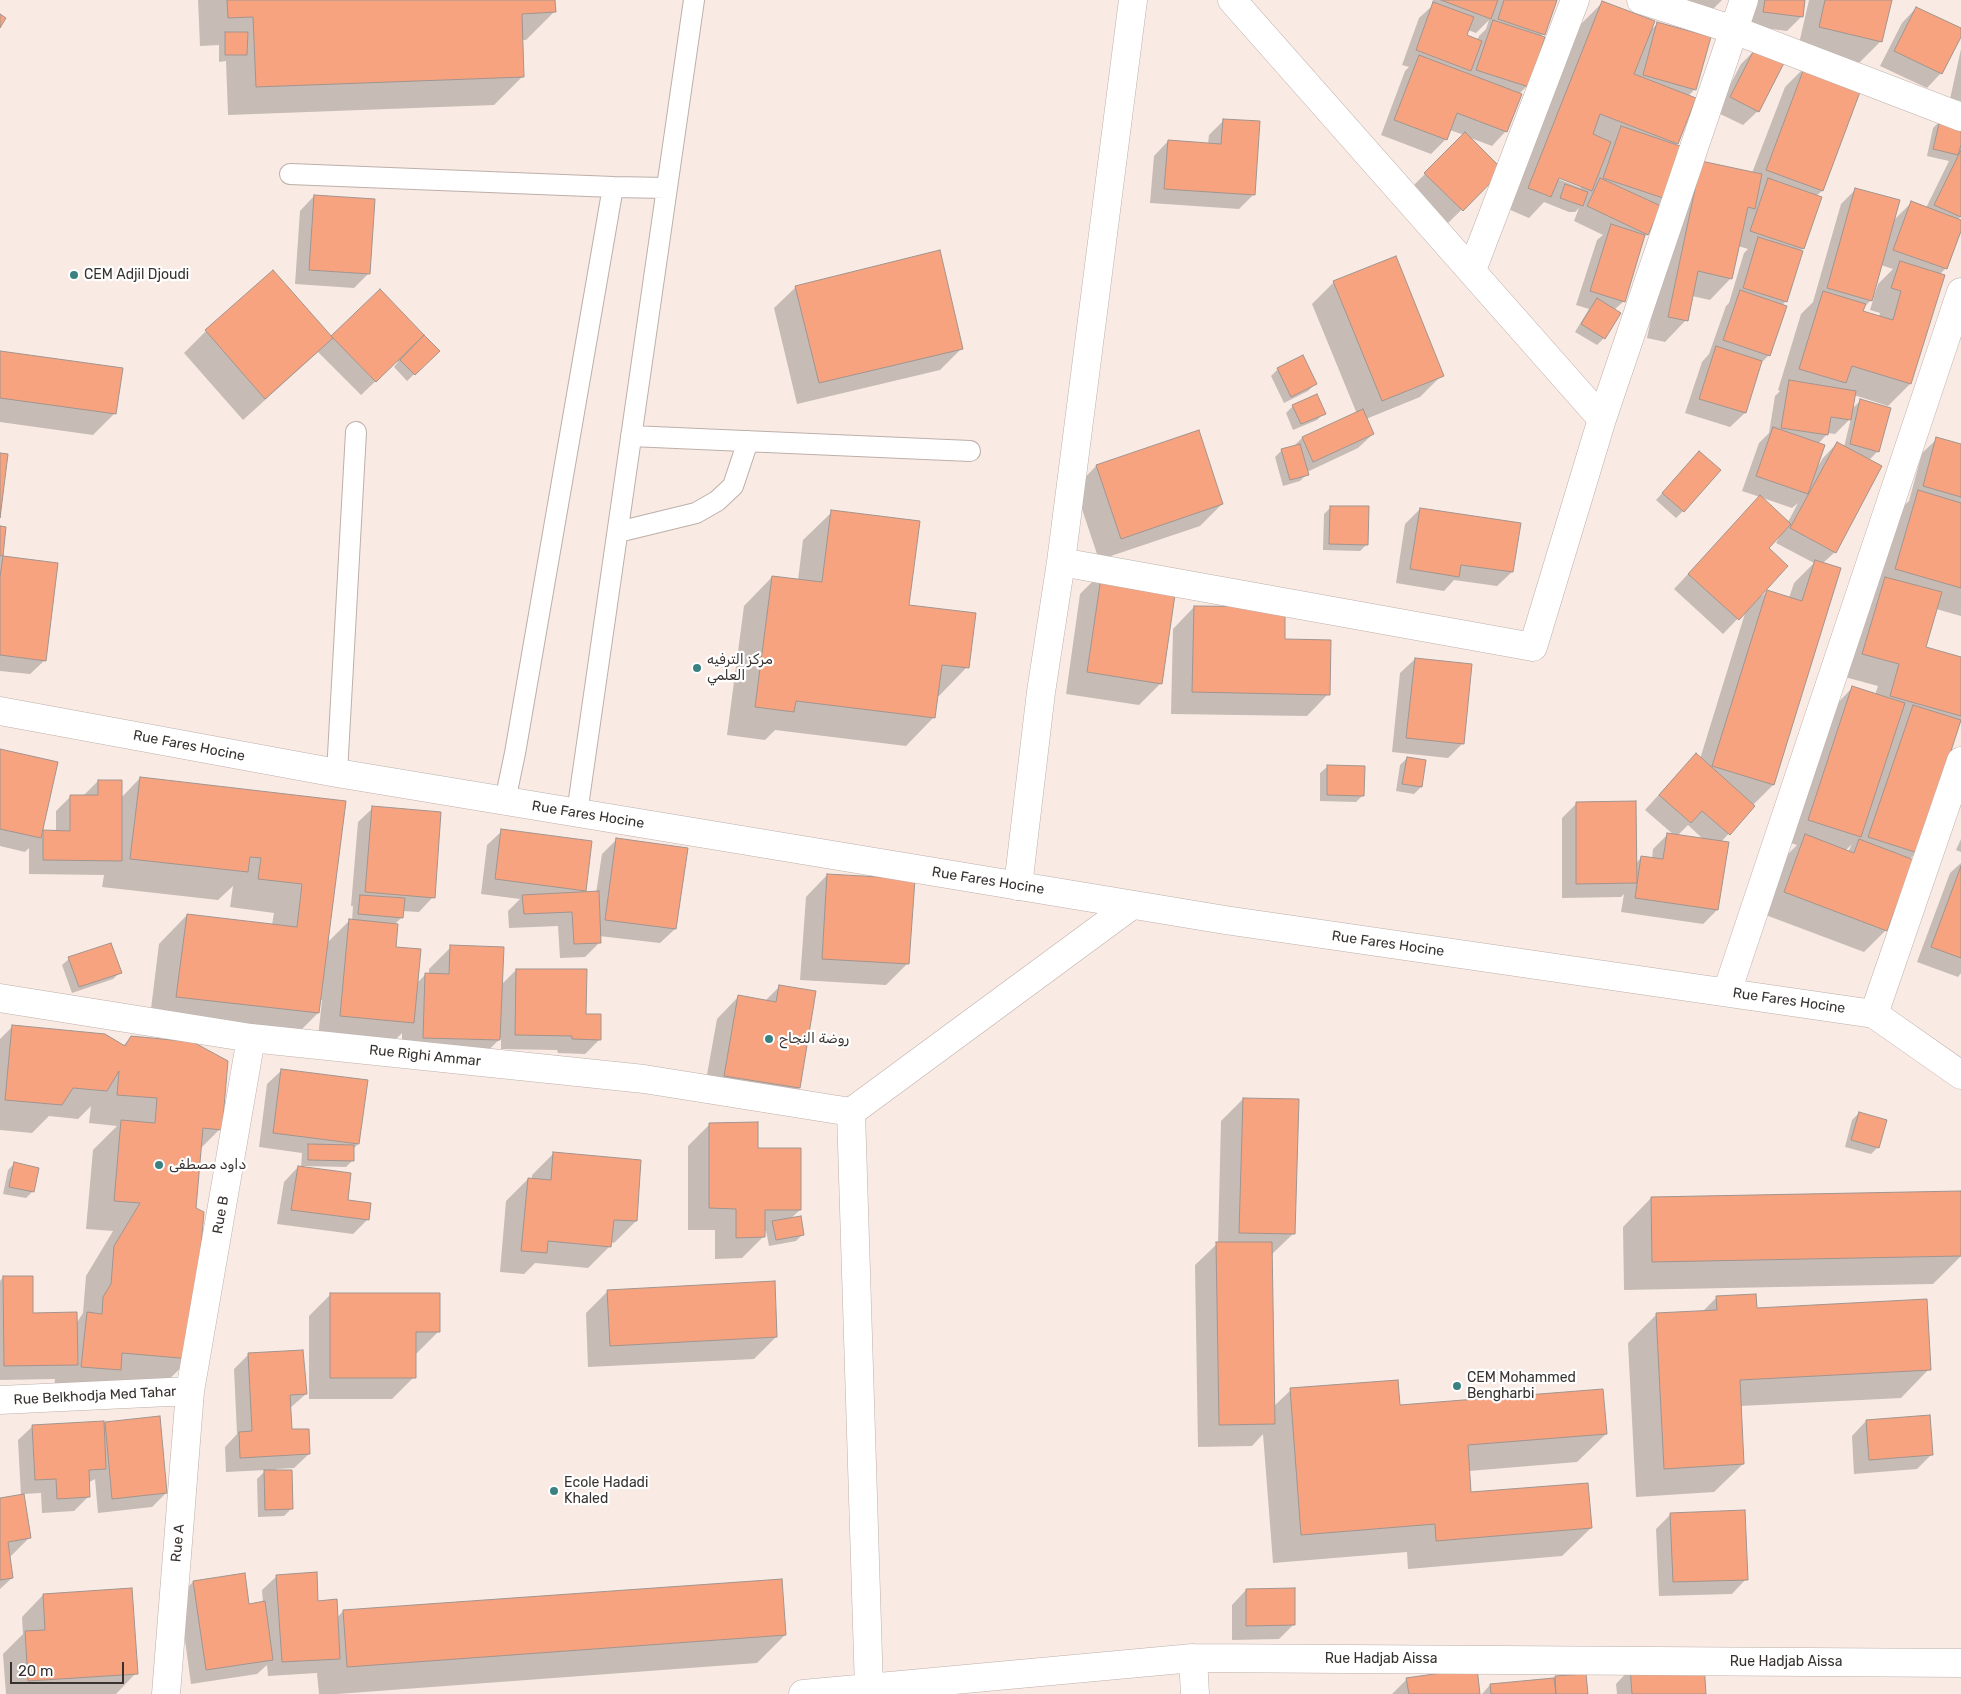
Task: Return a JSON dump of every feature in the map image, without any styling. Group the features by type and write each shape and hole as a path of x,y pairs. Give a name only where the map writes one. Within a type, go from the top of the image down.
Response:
{"street":[{"path":"1018,886 1041,692 1061,562 1132,0"},
{"path":"1232,0 1602,419"},
{"path":"1472,270 1575,0"},
{"path":"1641,0 1734,30 1961,117"},
{"path":"1061,562 1533,647 1602,419 1744,0"},
{"path":"1727,992 1961,292"},
{"name":"Rue Fares Hocine","path":"0,711 337,773 1132,905 1874,1014 1961,1075"},
{"path":"1874,1014 1961,761"},
{"path":"869,1689 850,1112 1132,905"},
{"name":"Rue Righi Ammar","path":"0,998 251,1038 644,1079 850,1112"},
{"name":"Rue B","path":"190,1391 251,1038"},
{"name":"Rue Belkhodja Med Tahar","path":"0,1400 190,1391"},
{"name":"Rue A","path":"166,1694 190,1391"},
{"path":"1193,1658 1195,1694"},
{"name":"Rue Hadjab Aissa","path":"803,1694 1193,1658 1961,1663"}],"lane":[{"path":"577,813 694,0"},
{"path":"290,174 667,188"},
{"path":"505,801 517,743 613,187"},
{"path":"337,773 356,432"},
{"path":"631,436 970,451"},
{"path":"618,532 696,513 717,500 733,486 748,441"}],"building":[{"path":"227,0 555,0 556,12 522,14 524,77 256,87 253,17 228,18"},
{"path":"1441,0 1498,0 1491,19"},
{"path":"1504,0 1557,0 1545,35 1498,19"},
{"path":"1765,0 1805,0 1803,17 1763,12"},
{"path":"1825,0 1892,0 1882,42 1819,27"},
{"path":"1602,1 1655,21 1634,74 1696,98 1678,144 1600,114 1593,134 1611,142 1592,191 1559,178 1551,197 1528,188"},
{"path":"1433,2 1474,17 1467,35 1482,41 1471,71 1416,50"},
{"path":"1916,7 1961,28 1961,37 1942,74 1894,51"},
{"path":"0,14 6,18 0,28"},
{"path":"1493,20 1545,37 1529,87 1476,70"},
{"path":"1657,22 1711,37 1696,90 1643,75"},
{"path":"225,32 248,32 247,55 225,55"},
{"path":"1755,48 1784,63 1759,112 1730,97"},
{"path":"1419,55 1522,94 1507,132 1457,113 1447,140 1394,120"},
{"path":"1806,63 1863,84 1823,191 1766,170"},
{"path":"1223,119 1260,121 1255,195 1164,189 1168,140 1221,144"},
{"path":"1940,120 1961,125 1961,145 1958,155 1933,149"},
{"path":"1621,126 1683,147 1666,199 1603,178"},
{"path":"1465,132 1503,170 1463,211 1424,173"},
{"path":"1961,150 1961,217 1934,205"},
{"path":"1701,161 1762,174 1755,209 1748,207 1732,279 1698,271 1688,321 1668,317"},
{"path":"1600,178 1661,206 1648,235 1587,206"},
{"path":"1768,178 1822,197 1804,249 1750,231"},
{"path":"1565,184 1588,192 1583,206 1560,198"},
{"path":"1855,188 1900,200 1872,301 1827,288"},
{"path":"314,195 375,199 370,274 309,270"},
{"path":"1911,201 1961,220 1961,231 1947,269 1893,250"},
{"path":"1611,224 1645,235 1625,302 1590,291"},
{"path":"1758,237 1803,251 1787,302 1743,288"},
{"path":"940,250 963,349 819,383 795,286"},
{"path":"1396,256 1444,376 1382,401 1333,281"},
{"path":"1900,261 1945,275 1911,384 1852,366 1846,383 1799,369 1823,291 1866,304 1863,311 1893,320 1901,291 1891,288"},
{"path":"273,270 333,338 265,399 205,330"},
{"path":"380,289 424,335 376,382 331,336"},
{"path":"1740,290 1787,306 1770,356 1723,340"},
{"path":"1597,298 1621,313 1605,339 1581,324"},
{"path":"424,335 440,351 415,375 400,360"},
{"path":"1716,346 1762,361 1746,413 1699,399"},
{"path":"0,351 123,368 116,414 0,398"},
{"path":"1303,355 1317,384 1291,397 1277,368"},
{"path":"1789,380 1856,391 1851,420 1831,417 1828,435 1781,428"},
{"path":"1317,394 1326,414 1301,424 1292,405"},
{"path":"1860,399 1891,408 1879,452 1850,444"},
{"path":"1363,409 1374,434 1313,462 1302,437"},
{"path":"1773,427 1825,445 1808,494 1756,476"},
{"path":"1199,430 1223,504 1121,539 1096,465"},
{"path":"1936,437 1961,444 1961,497 1923,486"},
{"path":"1837,442 1882,466 1836,553 1790,528"},
{"path":"1300,444 1309,475 1290,480 1281,449"},
{"path":"1699,451 1721,470 1684,512 1662,493"},
{"path":"0,453 8,454 0,518"},
{"path":"1918,490 1961,503 1961,588 1895,569"},
{"path":"1760,495 1791,524 1769,548 1788,566 1739,620 1688,574"},
{"path":"1330,506 1369,506 1368,545 1329,544"},
{"path":"1420,508 1521,523 1513,572 1461,565 1459,577 1410,569"},
{"path":"831,510 920,521 909,605 976,613 969,668 942,665 935,718 796,701 794,712 755,707 772,576 822,582"},
{"path":"0,526 6,527 3,556 0,556"},
{"path":"3,556 58,563 46,661 0,655 0,577"},
{"path":"1815,560 1841,568 1774,785 1712,766 1767,590 1802,601"},
{"path":"1102,571 1177,581 1162,684 1087,672"},
{"path":"1885,577 1942,592 1926,647 1961,657 1961,716 1890,696 1899,664 1862,654"},
{"path":"1194,606 1285,607 1285,639 1331,640 1330,695 1192,692"},
{"path":"1415,658 1472,664 1464,744 1406,738"},
{"path":"1852,686 1905,703 1861,837 1808,820"},
{"path":"1913,705 1961,720 1918,853 1868,837"},
{"path":"0,749 58,762 41,838 0,829"},
{"path":"1696,753 1755,806 1730,835 1702,811 1691,823 1659,795"},
{"path":"1407,757 1426,760 1422,787 1402,784"},
{"path":"1327,765 1365,766 1364,796 1327,795"},
{"path":"140,777 346,801 319,1013 176,997 187,914 297,927 302,884 258,879 261,858 250,857 248,872 130,859"},
{"path":"98,780 122,780 122,861 43,860 43,830 70,831 70,795 98,795"},
{"path":"1636,801 1637,883 1576,884 1576,802"},
{"path":"372,806 441,812 435,898 365,892"},
{"path":"501,829 592,841 586,891 495,879"},
{"path":"1667,833 1729,842 1718,910 1635,898 1641,856 1663,859"},
{"path":"1805,834 1854,853 1859,839 1914,860 1887,931 1784,892"},
{"path":"616,838 688,848 676,929 605,920"},
{"path":"1961,866 1961,958 1931,947"},
{"path":"827,874 915,879 909,964 822,959"},
{"path":"599,891 601,943 574,944 572,912 524,914 522,895"},
{"path":"360,895 405,898 403,918 358,914"},
{"path":"349,919 398,924 396,947 421,949 414,1023 340,1016"},
{"path":"111,943 122,973 79,987 68,957"},
{"path":"450,945 504,947 500,1040 423,1038 425,973 449,974"},
{"path":"516,969 587,969 586,1014 601,1014 601,1040 572,1039 572,1036 515,1035"},
{"name":"روضة النجاح","path":"779,985 816,991 800,1088 724,1076 738,995 776,1002"},
{"name":"داود مصطفى","path":"12,1025 105,1034 125,1046 131,1036 193,1042 228,1061 222,1130 203,1128 196,1208 204,1212 191,1359 122,1353 121,1370 81,1367 87,1312 102,1314 103,1297 111,1284 114,1246 140,1203 114,1201 121,1120 155,1123 157,1098 117,1095 119,1071 107,1091 73,1088 62,1105 5,1100"},
{"path":"281,1069 368,1080 359,1144 273,1133"},
{"path":"1243,1098 1299,1099 1295,1234 1239,1233"},
{"path":"1859,1112 1887,1120 1879,1148 1851,1140"},
{"path":"758,1122 758,1148 801,1148 801,1210 765,1210 765,1237 736,1238 736,1209 709,1208 709,1123"},
{"path":"308,1144 354,1145 354,1161 308,1160"},
{"path":"553,1152 641,1160 637,1221 614,1220 611,1247 548,1241 547,1253 521,1251 528,1178 551,1180"},
{"path":"14,1162 39,1168 34,1192 9,1187"},
{"path":"298,1166 351,1173 348,1200 371,1203 369,1220 291,1210"},
{"path":"1961,1191 1961,1256 1652,1262 1651,1197"},
{"path":"801,1216 804,1235 776,1240 772,1221"},
{"path":"1216,1242 1272,1242 1275,1424 1219,1425"},
{"path":"3,1276 33,1276 33,1313 77,1312 78,1365 4,1366"},
{"path":"775,1281 777,1337 610,1346 607,1290"},
{"path":"330,1293 440,1293 440,1332 416,1332 416,1378 330,1378"},
{"path":"1756,1294 1757,1308 1927,1299 1931,1370 1740,1380 1744,1464 1664,1469 1656,1313 1717,1310 1716,1296"},
{"path":"303,1350 307,1394 290,1395 292,1429 309,1429 310,1454 240,1458 239,1432 252,1431 248,1353"},
{"path":"1398,1380 1400,1405 1603,1389 1607,1434 1468,1445 1471,1492 1588,1483 1592,1528 1436,1541 1435,1524 1301,1535 1290,1388"},
{"path":"1930,1415 1933,1455 1869,1460 1866,1420"},
{"path":"160,1416 167,1493 112,1499 105,1422"},
{"path":"104,1421 106,1469 89,1470 90,1497 57,1499 56,1479 35,1480 32,1425"},
{"path":"264,1470 292,1470 293,1509 265,1510"},
{"path":"24,1494 31,1538 8,1542 13,1578 0,1580 0,1498"},
{"path":"1745,1510 1748,1580 1673,1582 1670,1513"},
{"path":"317,1572 318,1601 337,1599 340,1659 282,1662 276,1575"},
{"path":"245,1573 249,1604 265,1601 273,1660 206,1670 193,1581"},
{"path":"782,1579 786,1635 347,1667 343,1610"},
{"path":"132,1588 138,1674 28,1681 25,1631 45,1630 43,1594"},
{"path":"1295,1588 1295,1625 1246,1626 1246,1589"},
{"path":"1704,1663 1706,1694 1632,1694 1630,1668"},
{"path":"1477,1668 1480,1694 1409,1694 1406,1678"},
{"path":"1586,1674 1588,1694 1556,1694 1555,1676"},
{"path":"1554,1678 1556,1694 1491,1694 1490,1684"}],"place":[{"name":"CEM Adjil Djoudi","path":"74,275"},
{"name":"مركز الترفيه العلمي","path":"697,668"},
{"name":"روضة النجاح","path":"769,1039"},
{"name":"داود مصطفى","path":"159,1165"},
{"name":"CEM Mohammed Bengharbi","path":"1457,1386"},
{"name":"Ecole Hadadi Khaled","path":"554,1491"}]}
